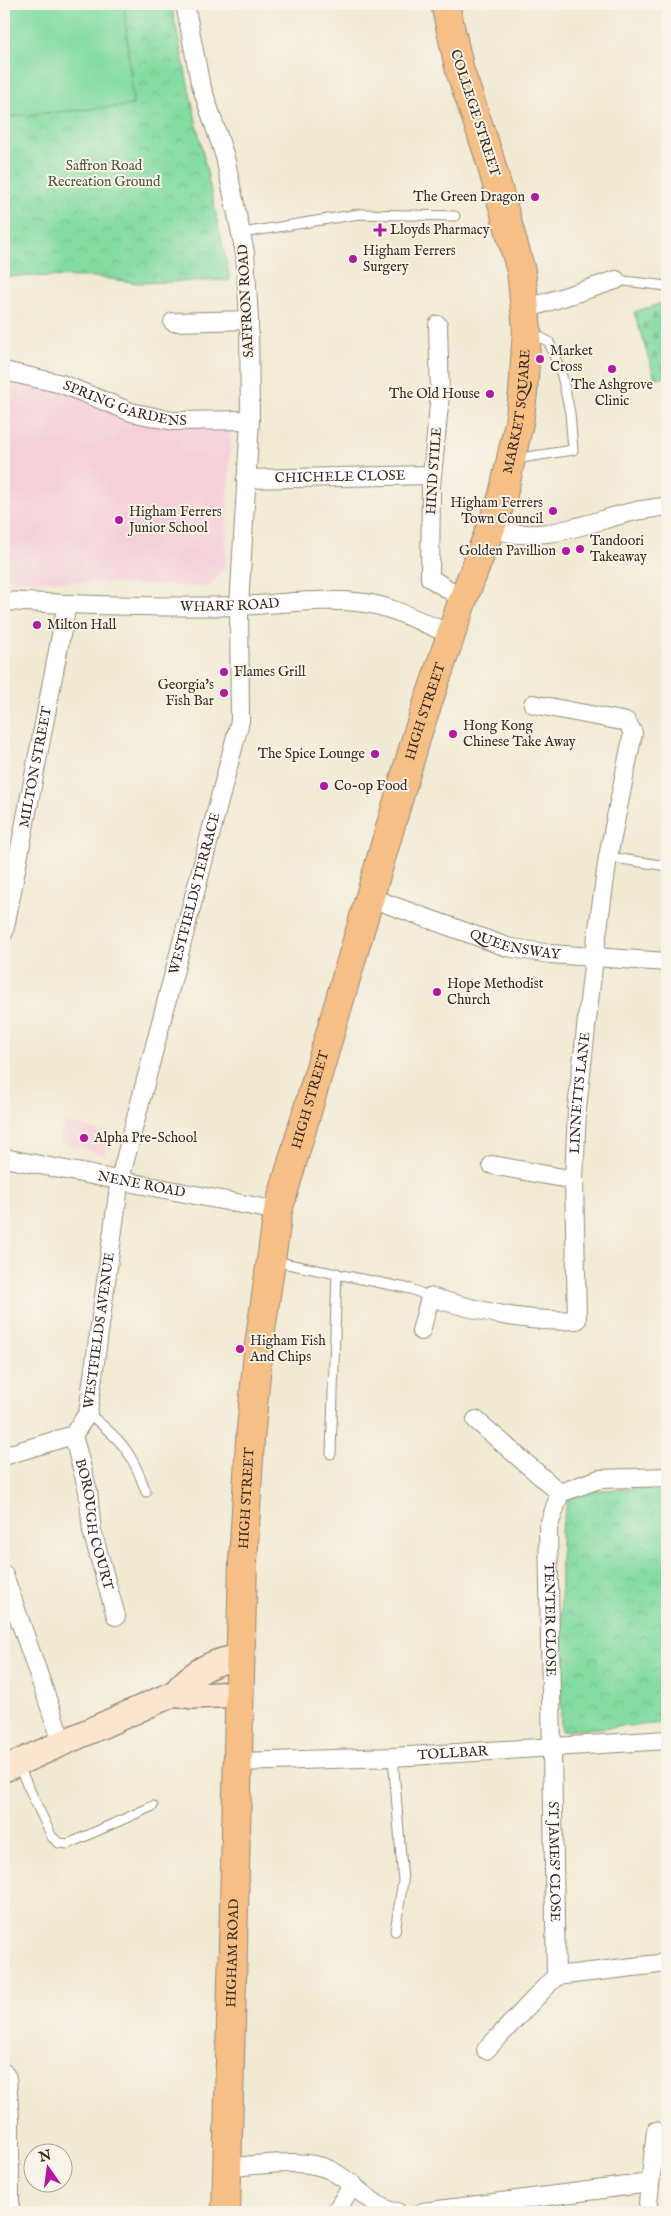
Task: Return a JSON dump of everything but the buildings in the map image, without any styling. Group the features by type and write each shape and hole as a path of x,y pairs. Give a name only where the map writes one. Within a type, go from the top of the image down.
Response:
{"main road":[{"name":"COLLEGE STREET","path":"445,4 460,71 488,153 512,233 521,271 526,319"},
{"name":"MARKET SQUARE","path":"492,528 511,459 522,400 526,319"},
{"name":"HIGH STREET","path":"239,1694 242,1562 250,1440 270,1260 278,1211 368,897 421,724 463,599 492,528"},
{"path":"10,1766 175,1693 186,1680 197,1672 226,1659 240,1658"},
{"path":"175,1693 192,1696 239,1694"},
{"name":"HIGHAM ROAD","path":"226,2212 239,1694"}],"street":[{"name":"SAFFRON ROAD","path":"185,4 200,82 225,157 242,233 249,320 250,420 239,606"},
{"path":"526,319 616,280"},
{"path":"173,322 249,320"},
{"name":"HIND STILE","path":"438,325 440,395 432,475 430,578 463,599"},
{"name":"SPRING GARDENS","path":"4,371 62,384 131,412 173,421 250,420"},
{"name":"CHICHELE CLOSE","path":"246,479 432,475"},
{"path":"492,528 506,533 572,530 636,511 667,506"},
{"name":"WHARF ROAD","path":"4,601 67,604 239,606 320,601 366,603 389,609 451,634"},
{"name":"MILTON STREET","path":"4,932 67,604"},
{"name":"WESTFIELDS TERRACE","path":"120,1179 240,721 239,606"},
{"name":"LINNETTS LANE","path":"430,1297 493,1315 551,1322 577,1320 574,1180 577,1109 594,957 608,857 633,734 627,722 533,704"},
{"name":"QUEENSWAY","path":"368,897 507,947 550,954 667,962"},
{"name":"NENE ROAD","path":"4,1158 278,1211"},
{"path":"492,1165 574,1180"},
{"name":"WESTFIELDS AVENUE","path":"72,1435 88,1414 120,1179"},
{"path":"421,1331 430,1297"},
{"path":"476,1420 560,1494 600,1479 667,1477"},
{"path":"4,1456 72,1435"},
{"name":"BOROUGH COURT","path":"72,1435 88,1491 92,1531 116,1616"},
{"name":"TENTER CLOSE","path":"551,1747 548,1528 560,1494"},
{"path":"4,1575 62,1742"},
{"name":"TOLLBAR","path":"238,1762 392,1757 667,1740"},
{"name":"ST JAMES' CLOSE","path":"551,1747 556,1976"},
{"path":"486,2050 556,1976 667,1963"},
{"path":"4,2073 7,2078 10,2119 8,2211"},
{"path":"648,2203 656,2131"},
{"path":"228,2167 316,2165 330,2170 353,2184 388,2212 397,2212"},
{"path":"423,2212 650,2183"},
{"path":"338,2208 353,2184"}],"lane":[{"path":"242,233 360,214 456,216"},
{"path":"616,280 667,286"},
{"path":"511,459 573,450 570,413 562,376 549,342 526,319"},
{"path":"608,857 667,866"},
{"name":"LINNETTS LANE","path":"270,1260 411,1289 430,1297"},
{"path":"331,1454 337,1273"},
{"path":"88,1414 126,1448 138,1467 146,1492"},
{"path":"392,1757 403,1881 394,1930"},
{"path":"10,1766 52,1837 59,1843 68,1844 153,1806"}],"shaded area":[{"name":"Higham Ferrers Junior School","path":"4,385 62,392 231,426 225,567 209,587 4,579"},
{"name":"Alpha Pre-School","path":"65,1121 110,1135 104,1155 59,1141"}],"green space":[{"name":"Saffron Road Recreation Ground","path":"4,4 171,4 230,280 138,283 96,277 4,276"},
{"path":"4,4 124,4 133,105 4,117"},
{"path":"667,302 667,377 655,378 634,312"},
{"path":"667,1487 667,1723 561,1731 561,1530 568,1499 599,1490"}],"place":[{"name":"The Green Dragon","path":"535,197"},
{"name":"Lloyds Pharmacy","path":"380,230"},
{"name":"Higham Ferrers Surgery","path":"353,259"},
{"name":"Market Cross","path":"540,359"},
{"name":"The Ashgrove Clinic","path":"612,369"},
{"name":"The Old House","path":"490,394"},
{"name":"Higham Ferrers Town Council","path":"553,511"},
{"name":"Higham Ferrers Junior School","path":"119,520"},
{"name":"Tandoori Takeaway","path":"580,549"},
{"name":"Golden Pavillion","path":"566,551"},
{"name":"Milton Hall","path":"37,625"},
{"name":"Flames Grill","path":"224,672"},
{"name":"Georgia's Fish Bar","path":"224,693"},
{"name":"Hong Kong Chinese Take Away","path":"453,734"},
{"name":"The Spice Lounge","path":"375,754"},
{"name":"Co-op Food","path":"324,786"},
{"name":"Hope Methodist Church","path":"437,992"},
{"name":"Alpha Pre-School","path":"84,1138"},
{"name":"Higham Fish And Chips","path":"240,1349"}]}
